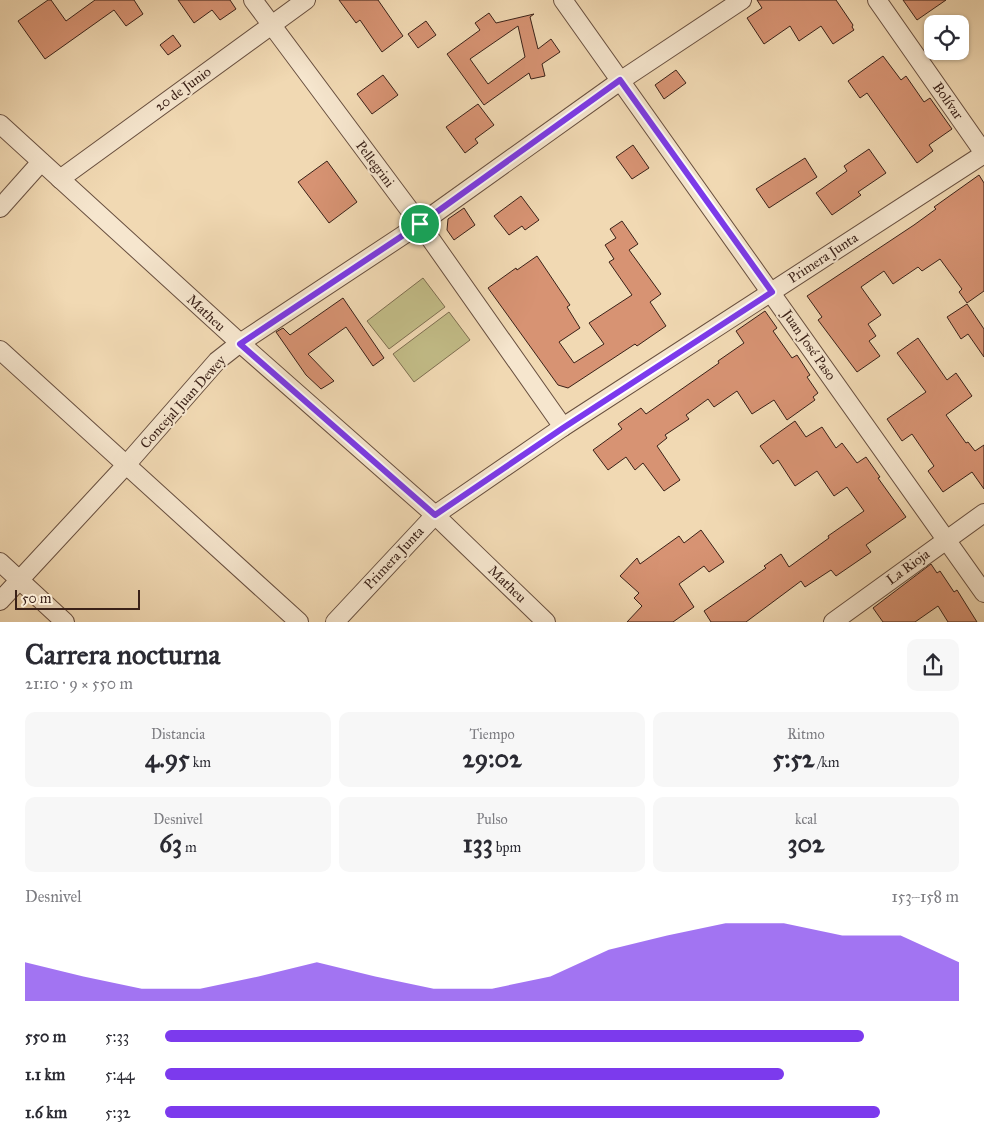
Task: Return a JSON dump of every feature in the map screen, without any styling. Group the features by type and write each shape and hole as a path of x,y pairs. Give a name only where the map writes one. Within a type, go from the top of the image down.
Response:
{"street":[{"name":"Pellegrini","path":"253,0 420,224 563,428"},
{"name":"20 de Junio","path":"60,179 306,0"},
{"name":"Juan José Paso","path":"563,0 984,593"},
{"name":"Concejal Juan Dewey","path":"0,601 126,465 217,361 420,224 620,80 742,0"},
{"name":"Bolívar","path":"877,0 984,153"},
{"name":"Matheu","path":"0,124 240,344 435,515 546,622"},
{"name":"Primera Junta","path":"335,622 435,515 563,428 984,153"},
{"path":"0,208 42,162"},
{"path":"0,350 299,622"},
{"name":"La Rioja","path":"833,622 984,513"},
{"path":"0,562 65,622"}],"shaded area":[{"path":"423,278 445,307 389,349 367,321"},
{"path":"449,312 470,340 414,382 393,354"}],"building":[{"path":"48,0 51,0 66,21 95,0 134,0 143,14 126,26 114,10 45,59 18,21"},
{"path":"178,0 230,0 236,9 220,20 212,10 194,23"},
{"path":"339,0 378,0 403,36 382,52 360,20 356,23"},
{"path":"757,0 836,0 853,25 854,30 833,44 821,26 799,41 790,26 764,44 747,18 762,8"},
{"path":"903,0 946,0 924,15 917,20"},
{"path":"489,13 496,23 534,14 530,17 538,49 551,39 560,52 542,64 545,76 531,79 529,73 484,105 447,54 480,30 475,23","holes":["518,26 525,57 488,84 470,59"]},
{"path":"426,21 436,35 418,48 408,34"},
{"path":"173,35 181,46 168,55 160,45"},
{"path":"883,56 901,80 906,76 924,102 930,98 952,129 929,145 933,151 917,163 867,93 860,98 848,81"},
{"path":"676,70 686,83 664,99 655,85"},
{"path":"383,75 398,95 372,114 357,94"},
{"path":"478,104 494,125 475,139 478,143 465,153 446,127"},
{"path":"633,145 649,168 632,179 616,157"},
{"path":"869,149 886,173 858,192 861,195 832,215 816,193 847,171 844,166"},
{"path":"805,158 817,177 769,208 756,189"},
{"path":"327,161 357,202 329,223 298,182"},
{"path":"979,175 984,183 984,291 967,303 959,292 962,289 940,259 922,271 918,267 893,284 884,271 861,287 881,315 868,324 876,336 869,341 880,356 857,372 818,320 822,317 807,296 914,225 936,209 934,207"},
{"path":"521,196 539,220 525,230 522,226 509,235 494,216"},
{"path":"464,208 475,225 454,240 447,230 448,219"},
{"path":"622,221 638,244 629,250 661,294 650,302 666,326 568,388 558,385 488,288 537,256 570,305 567,307 580,328 559,342 574,363 604,344 589,323 632,295 609,262 614,259 605,245 616,238 610,229"},
{"path":"343,298 384,358 373,366 346,327 308,354 334,381 321,389 306,375 276,332 283,328 290,335"},
{"path":"967,304 984,329 984,357 968,334 961,339 947,317"},
{"path":"765,311 777,328 773,331 792,358 797,355 810,375 807,377 818,393 813,397 815,400 787,420 774,400 752,414 737,391 714,407 708,399 686,415 689,419 665,435 667,438 657,446 680,480 664,491 643,463 635,470 626,457 608,470 593,450 622,429 618,424 641,408 646,414 719,363 718,361 744,343 736,331"},
{"path":"918,338 947,380 956,373 972,396 946,415 966,443 968,442 975,451 984,445 984,489 972,472 943,492 928,471 934,466 912,434 902,441 887,419 926,392 897,353"},
{"path":"795,421 806,437 822,427 836,448 842,443 857,463 866,457 880,477 878,478 906,517 866,545 871,552 836,576 831,570 805,587 801,581 746,622 711,622 704,611 766,568 764,566 781,554 789,567 829,538 828,536 864,511 847,487 834,496 817,471 795,486 778,460 773,464 760,446"},
{"path":"701,530 724,562 709,572 704,566 679,584 694,607 673,622 627,622 642,606 634,598 639,593 620,576 637,558 640,564 679,536 684,543"},
{"path":"931,564 937,573 940,571 954,592 957,590 977,622 948,622 938,606 915,622 883,622 873,608"}],"route":[{"path":"620,80 772,292 563,428 435,515 240,344 420,224 620,80"}]}
